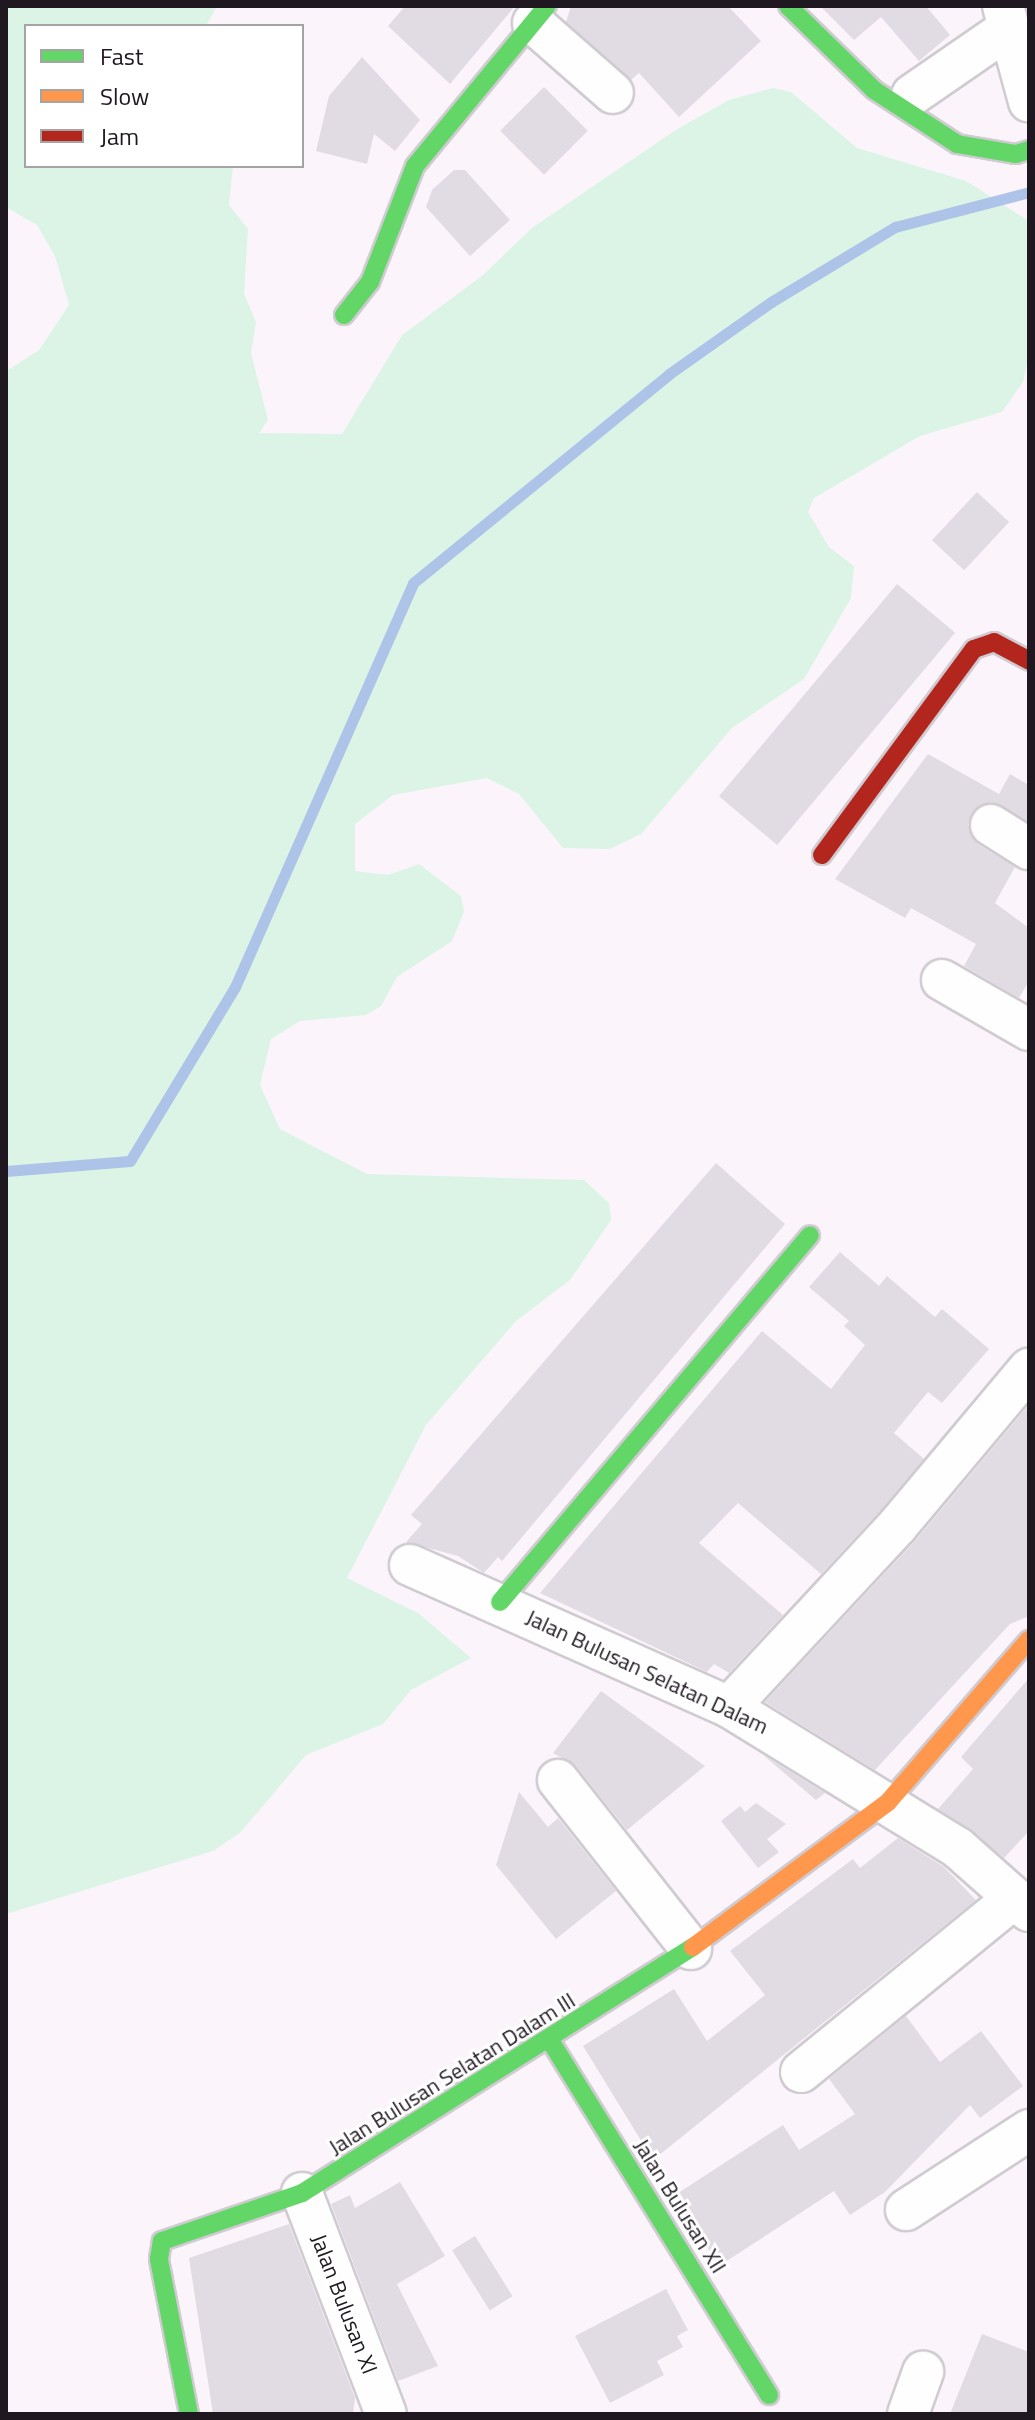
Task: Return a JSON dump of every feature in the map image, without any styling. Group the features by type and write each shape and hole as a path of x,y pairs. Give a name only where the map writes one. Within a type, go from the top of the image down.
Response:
{"street":[{"path":"788,6 814,38 874,90 957,144 1016,154 1029,150"},
{"path":"344,315 370,282 415,166 540,14 613,93"},
{"path":"912,95 1006,17 1029,102"},
{"path":"822,855 974,649 994,642 1029,661"},
{"path":"991,825 1029,849"},
{"path":"942,980 1029,1030"},
{"path":"500,1602 810,1235"},
{"path":"729,1707 898,1525 1029,1369"},
{"name":"Jalan Bulusan Selatan Dalam","path":"410,1565 500,1602 729,1707 888,1802 958,1848 1022,1904"},
{"name":"Jalan Bulusan Selatan Dalam III","path":"189,2414 158,2248 162,2241 302,2193 551,2042 691,1949 888,1802 1029,1640"},
{"path":"558,1780 691,1949"},
{"path":"801,2072 1022,1904"},
{"name":"Jalan Bulusan XII","path":"551,2042 769,2395"},
{"path":"906,2210 1029,2130"},
{"name":"Jalan Bulusan XI","path":"302,2193 386,2414"},
{"path":"908,2414 923,2372"}],"green space":[{"path":"6,6 217,6 207,24 24,24 24,168 233,168 229,205 248,229 244,294 256,322 251,353 268,420 259,433 342,434 402,335 482,276 532,228 674,131 729,100 773,88 791,92 857,148 966,181 1029,221 1029,355 1023,382 1002,412 920,436 814,498 808,512 829,547 854,566 851,598 804,679 732,728 641,834 610,849 563,848 519,794 487,778 393,795 355,824 355,871 388,875 419,864 461,896 464,912 452,941 397,977 381,1006 366,1015 300,1021 271,1039 260,1085 280,1129 367,1174 584,1180 609,1203 611,1220 570,1280 516,1321 426,1425 347,1578 418,1613 471,1658 411,1690 383,1724 306,1755 240,1833 213,1851 6,1914 6,371 39,350 69,305 55,256 37,225 6,207"}],"building":[{"path":"405,6 515,6 450,84 388,26"},
{"path":"571,6 728,6 761,41 679,117 639,73 631,80 566,22"},
{"path":"820,6 926,6 950,35 919,61 881,17 854,40"},
{"path":"362,57 420,120 395,151 374,134 367,164 316,151 329,96"},
{"path":"544,87 588,131 544,175 500,131"},
{"path":"454,170 465,170 510,220 470,256 426,207 432,190"},
{"path":"977,492 1009,522 964,570 932,540"},
{"path":"897,584 955,633 777,845 719,796"},
{"path":"928,754 999,794 1010,774 1029,785 1029,822 991,802 972,812 968,825 978,844 1015,867 995,903 1029,928 1029,981 1019,998 964,966 976,944 911,908 905,918 835,879"},
{"path":"716,1163 785,1224 502,1561 498,1557 484,1573 458,1556 406,1542 422,1524 411,1515"},
{"path":"840,1252 879,1286 887,1276 935,1317 942,1309 989,1349 942,1403 928,1392 894,1433 924,1459 881,1510 821,1574 738,1503 699,1543 783,1615 729,1673 714,1664 707,1672 540,1593 762,1331 831,1389 865,1345 844,1326 849,1321 809,1287"},
{"path":"1029,1405 1029,1616 1010,1624 875,1770 765,1702 915,1541"},
{"path":"1029,1678 1029,1831 1004,1858 938,1809 973,1769 961,1757"},
{"path":"601,1691 705,1766 627,1830 576,1766 553,1753"},
{"path":"763,1755 825,1793 816,1800"},
{"path":"519,1792 548,1827 558,1818 616,1891 556,1939 496,1865"},
{"path":"756,1803 786,1824 767,1839 779,1852 758,1868 721,1821 740,1806 745,1812"},
{"path":"898,1838 944,1867 976,1900 653,2160 583,2046 674,1989 707,2041 765,1995 730,1951 853,1859 860,1868"},
{"path":"906,2016 940,2062 981,2031 1023,2086 980,2118 970,2105 885,2192 850,2215 834,2191 719,2266 675,2195 783,2125 799,2150 855,2114 829,2079"},
{"path":"400,2182 445,2256 397,2284 438,2366 398,2381 331,2204 350,2195 355,2208"},
{"path":"289,2224 355,2398 353,2414 213,2414 189,2258"},
{"path":"475,2236 513,2296 490,2311 452,2250"},
{"path":"666,2289 688,2330 677,2336 683,2347 657,2361 664,2375 610,2403 575,2336"},
{"path":"982,2334 1029,2352 1029,2414 950,2414"}],"waterway":[{"path":"6,1171 130,1161 235,987 413,583 669,374 771,302 895,227 1029,192"}],"traffic: fast":[{"path":"344,315 370,282 415,166 547,6"},
{"path":"788,6 874,90 957,144 1016,154 1029,150"},
{"path":"500,1602 810,1235"},
{"path":"189,2414 159,2259 162,2241 302,2193 693,1947"},
{"path":"551,2042 769,2395"}],"traffic: slow":[{"path":"693,1947 888,1802 1029,1640"}],"traffic: jam":[{"path":"822,855 974,649 994,642 1029,661"}]}
